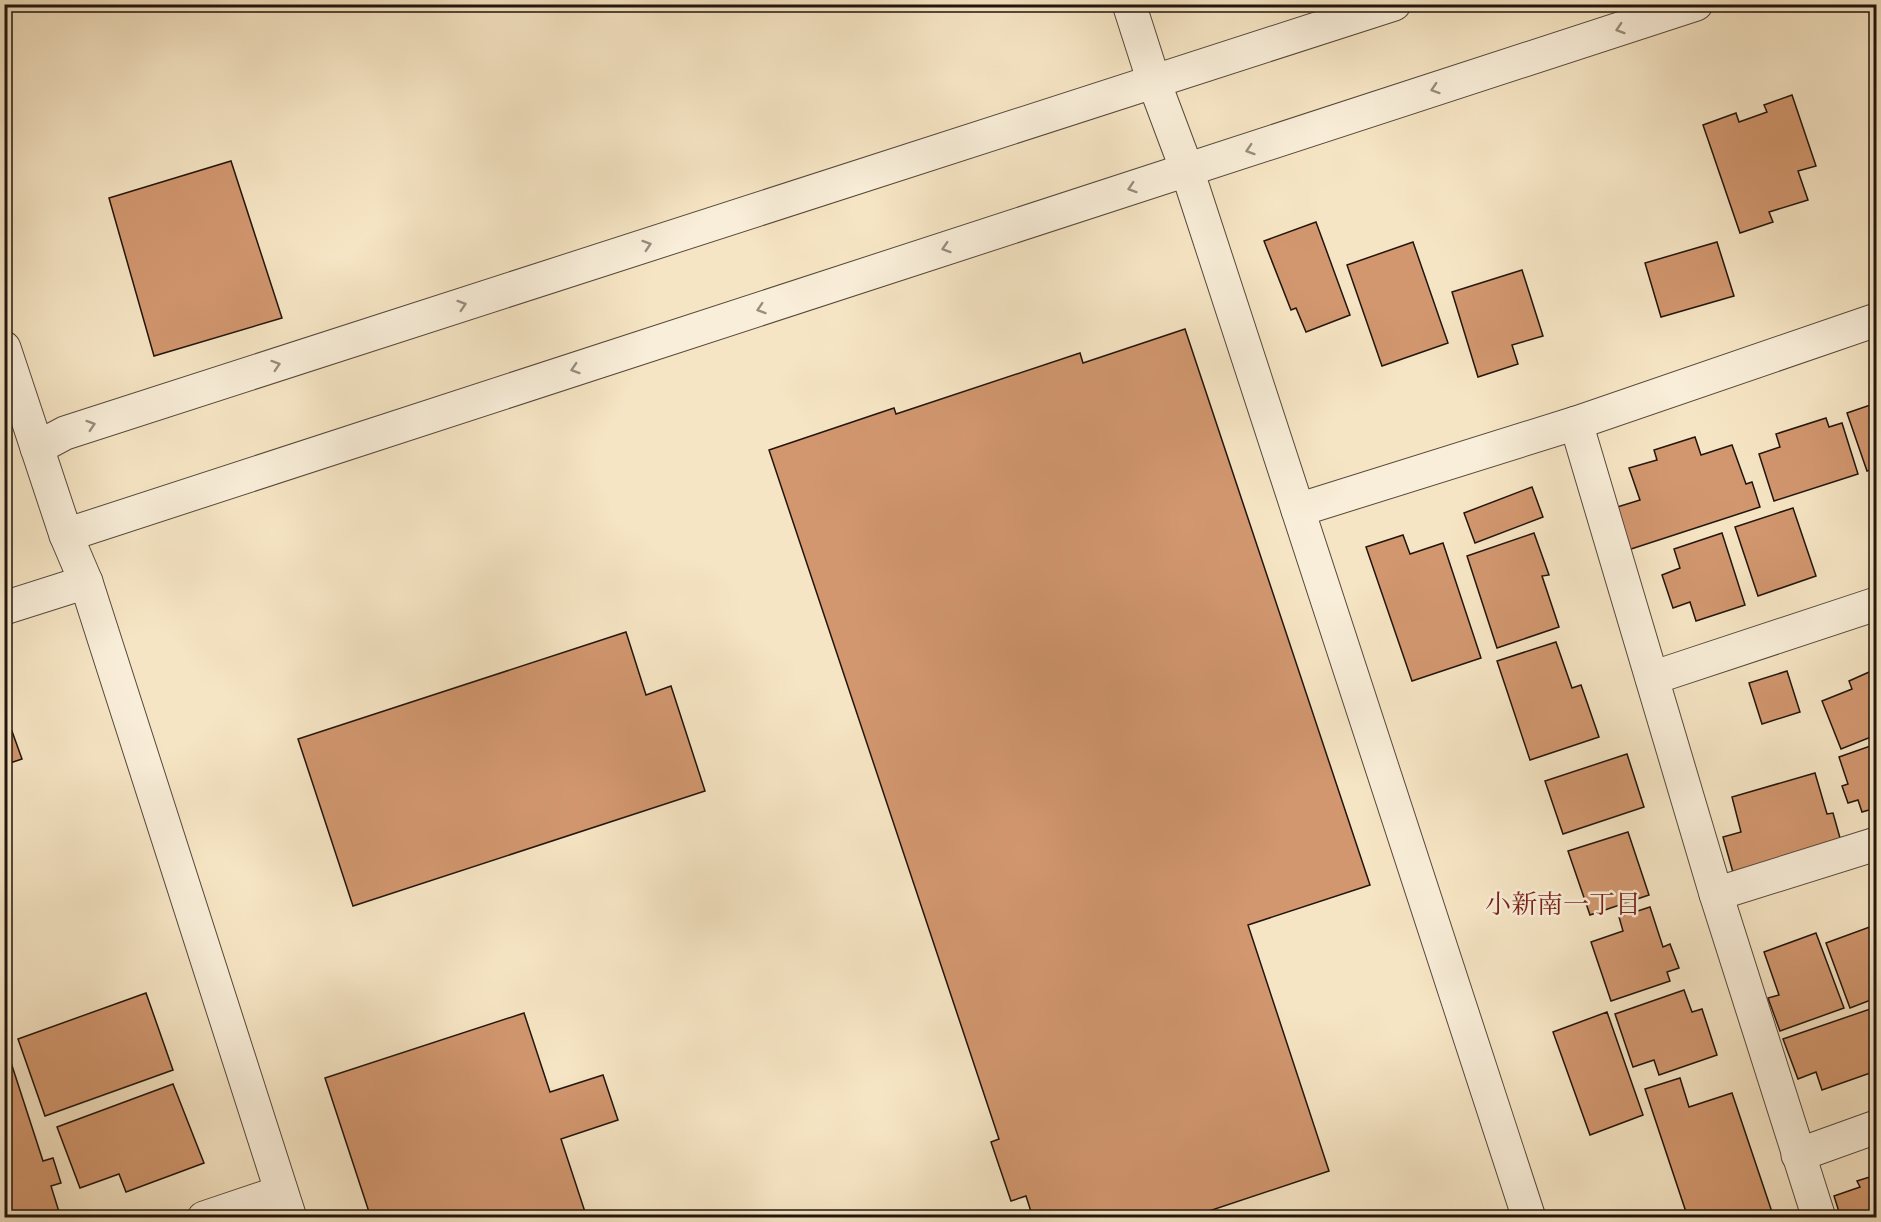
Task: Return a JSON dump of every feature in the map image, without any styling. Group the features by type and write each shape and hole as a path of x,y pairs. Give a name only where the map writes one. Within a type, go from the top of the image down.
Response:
{"street":[{"path":"1128,4 1187,170 1529,1218"},
{"path":"37,448 65,433 1394,4"},
{"path":"66,535 1696,4"},
{"path":"1298,510 1575,423 1876,320"},
{"path":"4,348 66,535 86,582 286,1205 204,1218"},
{"path":"1575,423 1716,894 1819,1218"},
{"path":"4,609 86,582"},
{"path":"1652,678 1876,604"},
{"path":"1716,894 1876,844"},
{"path":"1798,1155 1876,1127"}],"building":[{"path":"1792,95 1816,166 1798,171 1808,200 1769,212 1773,222 1740,233 1703,125 1736,113 1739,122 1767,112 1764,105"},
{"path":"231,161 282,318 154,356 109,198"},
{"path":"1316,222 1350,315 1306,332 1296,308 1291,310 1264,241"},
{"path":"1413,242 1448,343 1382,366 1347,265"},
{"path":"1717,242 1734,296 1661,317 1645,263"},
{"path":"1522,270 1543,336 1512,345 1518,364 1478,377 1452,292"},
{"path":"1185,329 1370,885 1248,925 1329,1171 1188,1218 1033,1218 1026,1196 1011,1201 991,1142 999,1139 769,450 894,408 896,414 1080,353 1083,363"},
{"path":"1876,403 1876,468 1867,471 1847,413"},
{"path":"1826,418 1829,427 1842,423 1858,474 1774,501 1759,454 1780,447 1776,434"},
{"path":"1695,437 1701,455 1732,445 1746,484 1752,482 1760,507 1628,550 1614,508 1640,500 1629,468 1657,460 1654,450"},
{"path":"1532,487 1543,517 1475,543 1464,513"},
{"path":"1793,508 1816,576 1758,596 1735,527"},
{"path":"1534,533 1549,575 1542,576 1559,627 1497,648 1467,556"},
{"path":"1722,533 1745,605 1696,621 1690,602 1673,608 1662,575 1680,568 1674,549"},
{"path":"1403,535 1410,554 1443,543 1481,658 1412,681 1366,547"},
{"path":"626,632 646,695 671,686 705,791 353,906 298,739"},
{"path":"1556,642 1572,688 1581,685 1599,737 1530,760 1497,661"},
{"path":"1876,669 1876,735 1841,749 1822,701 1852,689 1849,681"},
{"path":"1787,671 1800,712 1762,724 1749,683"},
{"path":"4,709 22,759 4,765"},
{"path":"1876,744 1876,808 1862,812 1858,800 1848,803 1842,786 1848,784 1839,757"},
{"path":"1627,754 1644,807 1563,834 1545,781"},
{"path":"1815,773 1827,814 1833,813 1842,845 1734,876 1723,837 1741,832 1732,797"},
{"path":"1628,832 1649,895 1590,915 1568,851"},
{"path":"1650,907 1663,947 1670,944 1679,968 1667,972 1670,981 1611,1001 1591,942 1623,931 1619,917"},
{"path":"1875,925 1876,998 1850,1008 1826,943"},
{"path":"1816,933 1844,1008 1780,1031 1768,998 1779,995 1764,952"},
{"path":"1684,990 1692,1012 1702,1009 1717,1055 1659,1075 1654,1060 1633,1067 1615,1014"},
{"path":"146,993 173,1070 45,1116 18,1039"},
{"path":"1876,1007 1876,1071 1822,1090 1816,1072 1798,1079 1783,1039"},
{"path":"1607,1012 1643,1115 1590,1135 1553,1032"},
{"path":"524,1013 550,1092 603,1075 618,1120 561,1139 587,1218 371,1218 325,1078"},
{"path":"4,1041 43,1161 53,1158 61,1183 51,1186 60,1215 54,1218 4,1218"},
{"path":"1680,1078 1689,1107 1732,1093 1774,1218 1688,1218 1645,1089"},
{"path":"173,1084 204,1163 126,1192 119,1174 80,1188 57,1127"},
{"path":"1876,1175 1876,1218 1841,1218 1834,1196 1860,1187 1857,1181"}],"district":[{"name":"小新南一丁目","path":"1563,904"}]}
